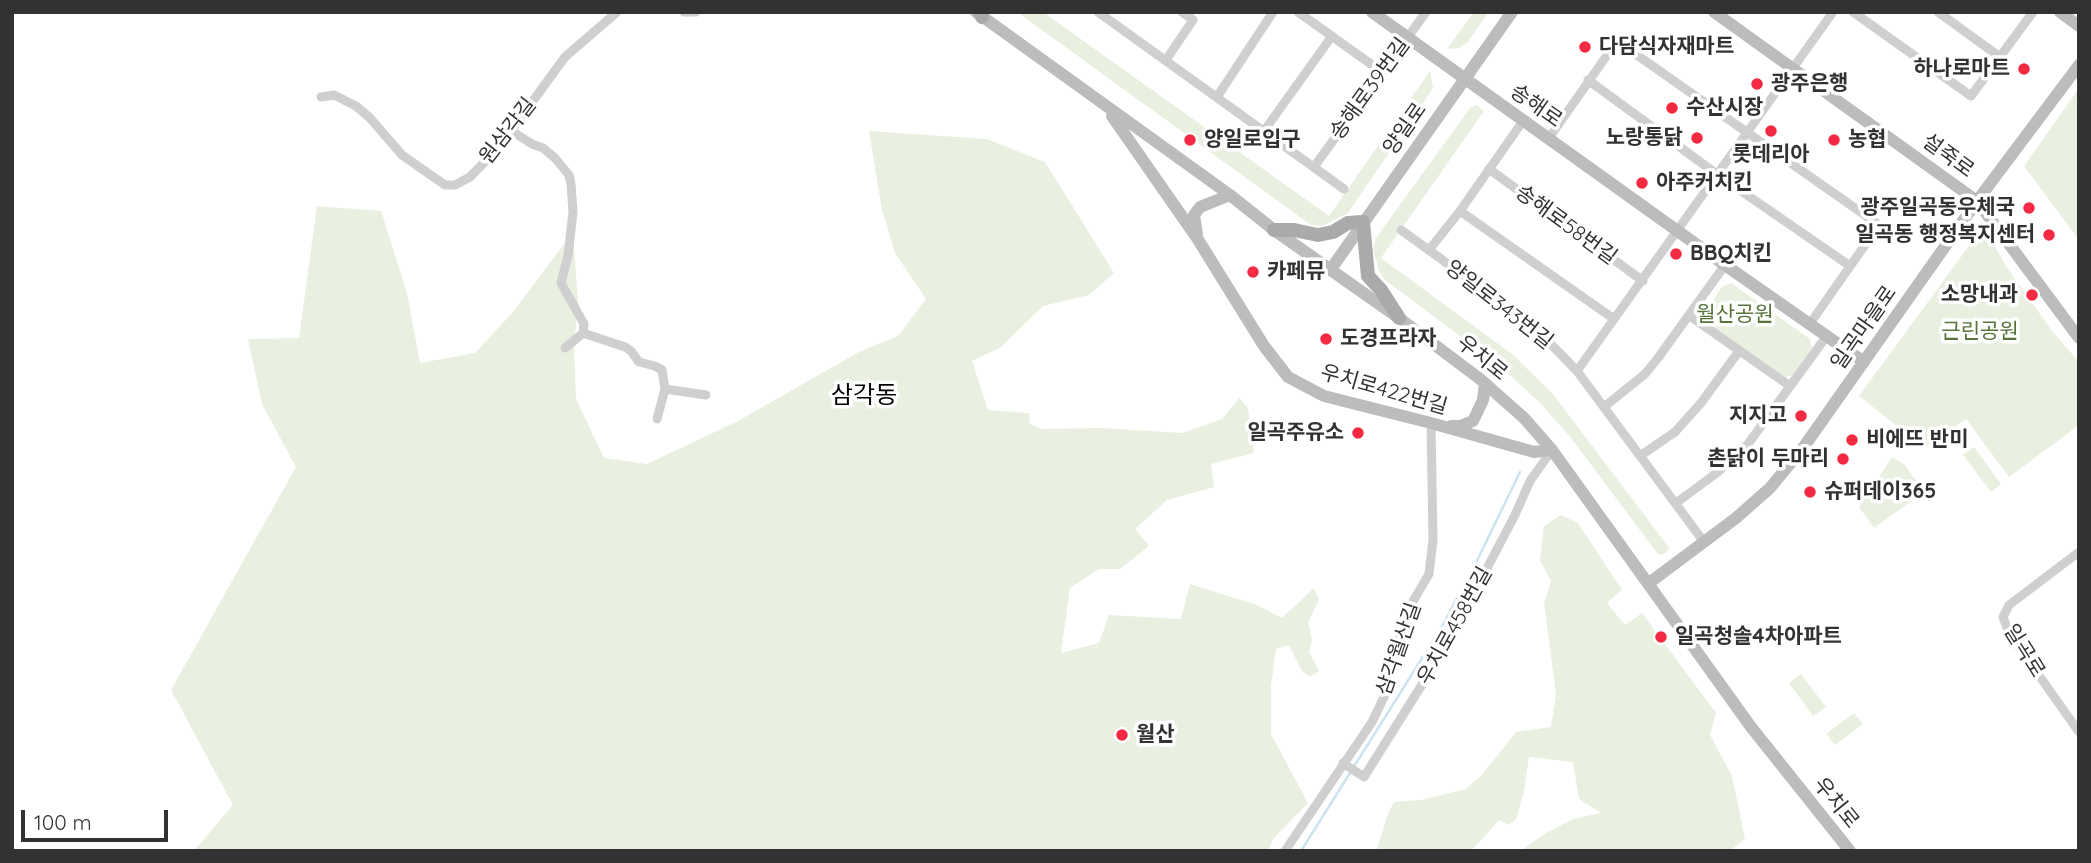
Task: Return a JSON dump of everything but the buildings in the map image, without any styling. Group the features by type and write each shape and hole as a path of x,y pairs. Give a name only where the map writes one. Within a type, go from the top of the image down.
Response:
{"main road":[{"path":"1274,230 1294,230 1318,235 1333,232 1348,223 1363,222 1368,276 1381,290 1399,318"}],"street":[{"name":"원삼각길","path":"321,97 334,95 356,106 402,155 446,185 455,185 470,177 500,146 565,57 617,12"},
{"path":"684,12 695,12"},
{"path":"1098,12 1344,189"},
{"path":"1166,60 1193,20 1182,12"},
{"path":"1298,12 1382,72"},
{"name":"송해로","path":"1372,12 1864,362"},
{"name":"송해로39번길","path":"1314,167 1426,12"},
{"name":"양일로","path":"1331,268 1512,12"},
{"name":"설죽로","path":"1714,12 1977,201 2079,338"},
{"path":"1577,371 1833,12"},
{"path":"1853,12 1971,96 2033,12"},
{"path":"1938,12 2000,57"},
{"path":"2060,12 2079,26"},
{"path":"1217,97 1271,13"},
{"name":"우치로","path":"979,14 1399,318 1485,383 1524,418 1552,450 1751,727 1850,851"},
{"path":"1264,131 1332,36"},
{"path":"1549,138 1617,41 1879,225 1810,325"},
{"name":"일곡마을로","path":"1649,583 1770,488 1803,448 1977,201 2079,65"},
{"path":"1588,80 1718,175 1850,266"},
{"name":"우치로422번길","path":"1106,107 1197,238 1264,346 1288,377 1324,396 1534,453 1552,450"},
{"path":"1429,250 1523,121"},
{"path":"510,130 543,148 569,175 573,212 568,256 561,283 584,324 583,333 565,348"},
{"name":"송해로58번길","path":"1489,169 1643,281"},
{"path":"1197,238 1194,215 1200,207 1230,195"},
{"path":"1460,211 1614,319"},
{"name":"양일로343번길","path":"1401,230 1520,316 1544,337 1577,371 1704,542"},
{"path":"1604,407 1645,374 1726,265"},
{"path":"1690,316 1790,386"},
{"path":"583,333 625,347 639,362 662,370 666,389 657,419"},
{"path":"1676,503 1718,472 1748,444 1826,337"},
{"path":"1640,456 1675,432 1701,403 1739,351"},
{"path":"1435,424 1460,426 1473,421 1483,400 1485,383"},
{"path":"666,389 706,395"},
{"name":"삼각월산길","path":"1285,851 1372,722 1384,696 1412,603 1429,574 1433,540 1435,424"},
{"name":"우치로458번길","path":"1343,763 1364,777 1445,648 1530,481 1552,450"},
{"name":"일곡로","path":"2079,552 2009,605 2003,617 2009,633 2079,733"}],"green space":[{"path":"1017,12 1043,12 1329,216 1430,71 1433,88 1348,213 1322,226 1311,225"},
{"path":"1474,12 1489,12 1467,43 1459,48 1447,49"},
{"path":"2077,91 2079,94 2079,240 2024,166"},
{"path":"1477,105 1484,111 1381,258 1512,354 1553,394 1670,549 1662,555 1657,553 1571,438 1540,403 1500,366 1385,280 1379,271 1373,249 1376,238 1470,108"},
{"path":"869,131 987,139 1045,162 1114,273 1089,295 1043,306 1000,348 972,361 988,410 1029,413 1030,424 1042,429 1102,428 1183,433 1222,419 1239,398 1248,408 1254,453 1211,464 1214,487 1167,500 1135,529 1149,546 1120,569 1099,569 1070,588 1061,653 1099,643 1109,615 1181,619 1190,584 1257,605 1282,618 1314,588 1319,599 1308,622 1312,640 1309,652 1319,671 1310,677 1302,671 1289,645 1276,649 1271,686 1271,734 1308,803 1273,839 1268,851 194,851 233,805 171,690 296,467 262,404 248,339 299,338 317,206 381,211 407,293 420,363 475,353 513,312 573,232 578,301 574,346 576,399 604,458 647,464 738,421 859,352 898,336 926,299 895,253 882,210"},
{"name":"근린공원","path":"1982,234 1990,238 2006,266 2052,331 2079,362 2079,425 2009,477 1966,419 1925,448 1859,396 1974,239"},
{"name":"월산공원","path":"1731,283 1810,339 1812,348 1793,375 1785,377 1705,322 1703,314 1722,287"},
{"path":"1974,447 2001,484 1991,492 1963,455"},
{"path":"1892,457 1904,464 1924,492 1874,528 1859,507"},
{"path":"1561,515 1578,523 1622,590 1607,603 1625,625 1642,613 1716,713 1710,735 1732,776 1745,839 1730,851 1521,851 1544,834 1573,819 1601,813 1579,799 1573,762 1529,757 1523,796 1516,819 1509,825 1499,820 1471,851 1376,851 1394,802 1421,800 1466,789 1482,775 1516,732 1551,727 1556,694 1544,603 1551,581 1540,560 1544,526"},
{"path":"1801,674 1826,707 1813,716 1789,683"},
{"path":"1854,713 1863,724 1835,745 1826,734"}],"waterway":[{"path":"1301,851 1441,628 1520,472"}],"place":[{"name":"다담식자재마트","path":"1585,47"},
{"name":"하나로마트","path":"2024,69"},
{"name":"광주은행","path":"1757,84"},
{"name":"수산시장","path":"1672,108"},
{"name":"롯데리아","path":"1771,131"},
{"name":"노랑통닭","path":"1697,138"},
{"name":"양일로입구","path":"1190,140"},
{"name":"농협","path":"1834,140"},
{"name":"아주커치킨","path":"1642,183"},
{"name":"광주일곡동우체국","path":"2029,208"},
{"name":"일곡동 행정복지센터","path":"2049,235"},
{"name":"BBQ치킨","path":"1676,254"},
{"name":"카페뮤","path":"1253,272"},
{"name":"소망내과","path":"2032,295"},
{"name":"도경프라자","path":"1326,339"},
{"name":"지지고","path":"1801,416"},
{"name":"일곡주유소","path":"1358,433"},
{"name":"비에뜨 반미","path":"1852,440"},
{"name":"촌닭이 두마리","path":"1843,459"},
{"name":"슈퍼데이365","path":"1810,492"},
{"name":"일곡청솔4차아파트","path":"1661,637"},
{"name":"월산","path":"1122,735"}],"district":[{"name":"삼각동","path":"864,396"}]}
